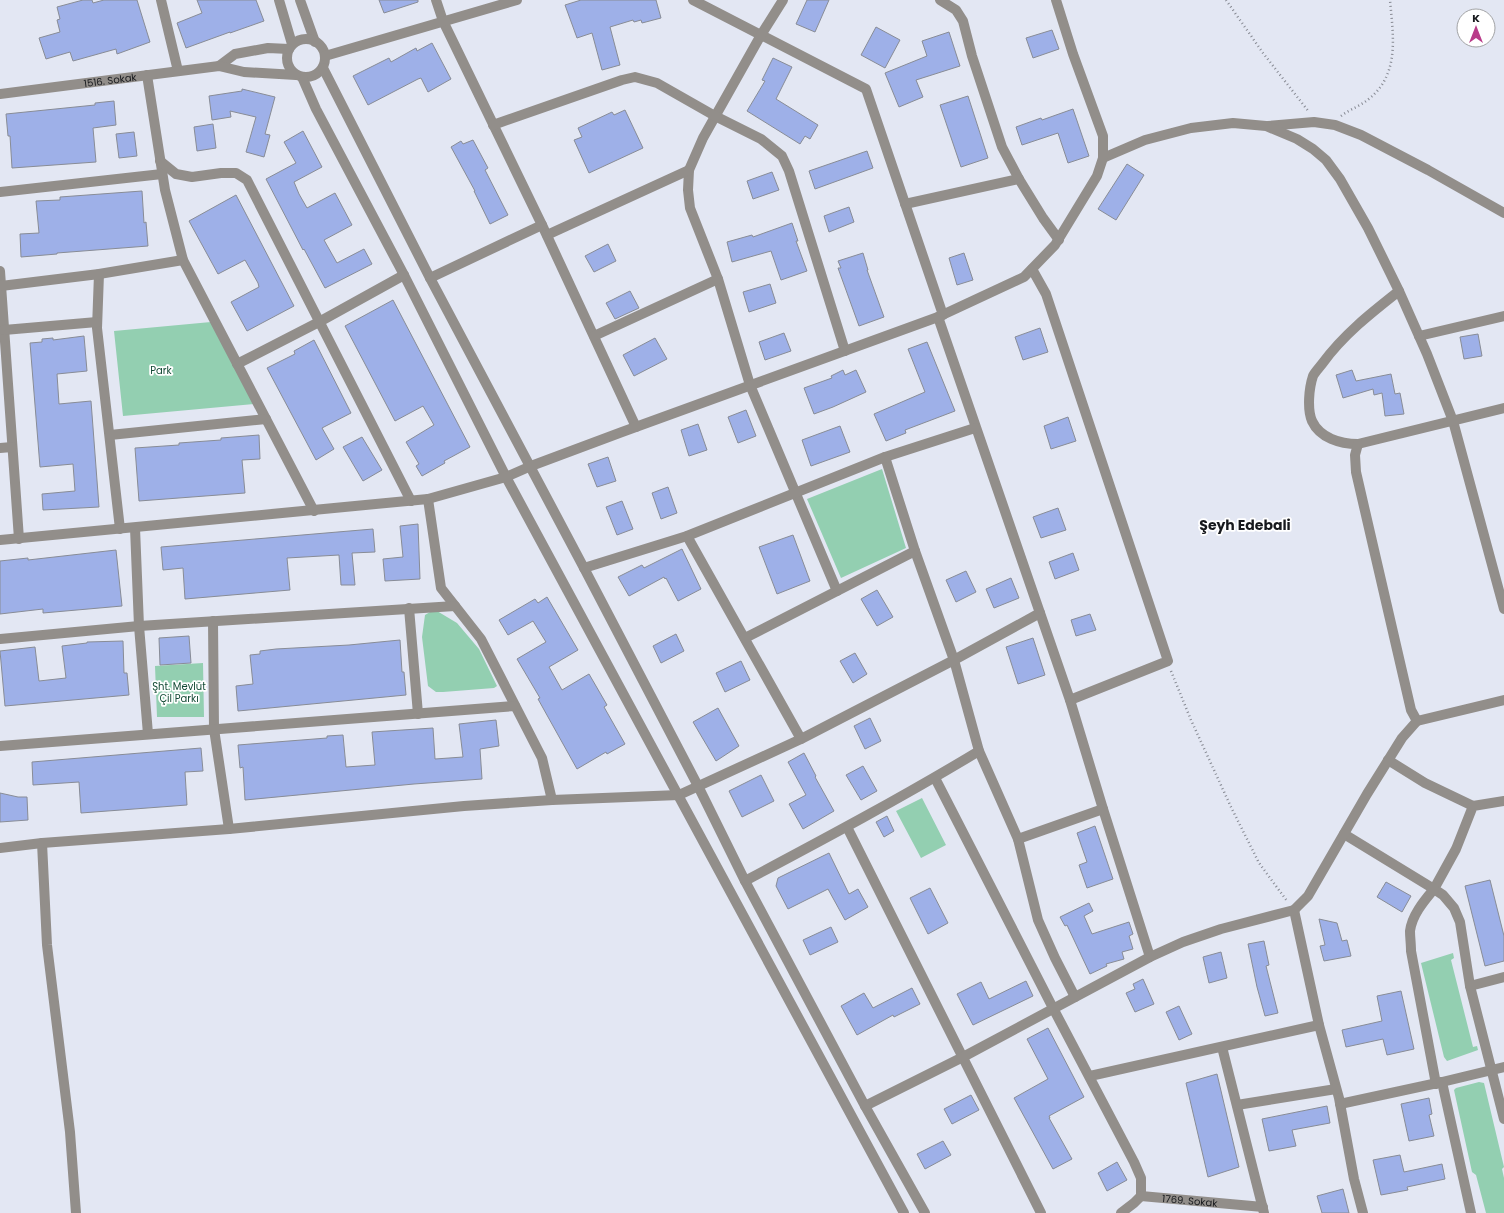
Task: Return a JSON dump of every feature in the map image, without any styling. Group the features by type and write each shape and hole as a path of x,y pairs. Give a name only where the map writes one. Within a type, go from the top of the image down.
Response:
{"street":[{"path":"161,0 178,71"},
{"path":"279,0 291,47 286,61 292,72 299,76 314,76 323,68"},
{"path":"300,0 315,42"},
{"path":"436,0 443,21 547,235 636,427"},
{"path":"325,56 517,0"},
{"path":"693,0 866,89 905,204 975,428 1070,700 1150,957"},
{"path":"783,0 760,35 715,116 689,170 688,190 690,208 718,278 750,385 837,591"},
{"path":"940,0 956,10 963,21 972,56 1002,147 1019,179 1043,218 1059,240"},
{"path":"0,540 428,500 506,477 530,466 941,316 1024,277 1059,240 1097,176 1103,158 1103,136 1072,54 1056,0"},
{"path":"291,47 303,39 309,39 320,45 325,56 323,68 430,278 698,786 745,881 865,1106 925,1213"},
{"name":"1516. Sokak","path":"219,66 235,54 268,48 291,47"},
{"name":"1516. Sokak","path":"0,92 219,66 244,72 299,76"},
{"path":"147,75 165,190 183,260 314,511"},
{"path":"299,76 404,275 506,477 904,1213"},
{"path":"494,125 622,80 635,77 657,83 715,116 761,139 782,156 789,171 845,351"},
{"path":"1103,158 1145,140 1191,128 1233,123 1266,126 1314,122 1335,125 1361,135 1428,170 1504,213"},
{"path":"1266,126 1297,139 1313,149 1326,160 1340,178 1368,228 1419,336 1453,421 1504,609"},
{"path":"160,161 176,174 192,176 236,173 247,180 411,501"},
{"path":"547,235 689,170"},
{"path":"0,192 162,174"},
{"path":"905,204 1019,179"},
{"path":"430,278 542,225"},
{"path":"1,286 99,274 183,260"},
{"path":"1032,269 1046,294 1168,661 1070,700"},
{"path":"0,271 1,312 4,330 19,539"},
{"path":"99,274 97,322 120,529"},
{"path":"237,364 320,322 404,275"},
{"path":"594,336 718,278"},
{"path":"1399,291 1363,319 1327,356 1313,375 1309,396 1311,418 1316,428 1325,437 1349,444 1358,444 1504,408"},
{"path":"1419,336 1504,316"},
{"path":"4,330 97,322"},
{"path":"110,435 266,419"},
{"path":"584,568 687,536 885,457 975,428"},
{"path":"1358,444 1355,455 1356,472 1411,710 1417,721"},
{"path":"0,448 12,447"},
{"path":"885,457 915,551 954,660 980,751 1018,839 1038,920 1075,997"},
{"path":"428,500 441,588 481,639 542,758 552,800"},
{"path":"135,528 139,626 148,734"},
{"path":"687,536 801,738"},
{"path":"745,638 915,551"},
{"path":"0,639 139,626 455,606"},
{"path":"409,608 418,714"},
{"path":"0,848 42,843 229,829 464,806 552,800 679,795 801,738 954,660 1040,613"},
{"path":"213,621 214,729 229,829"},
{"path":"865,1106 963,1058 1053,1008 1150,957 1183,942 1221,928 1294,910 1308,896 1388,760 1402,738 1417,721 1504,700"},
{"path":"0,746 515,706"},
{"path":"745,881 847,827 980,751"},
{"path":"1388,760 1425,783 1473,806 1504,801"},
{"path":"935,778 1053,1008 1090,1076 1141,1178 1141,1196 1121,1213"},
{"path":"1471,1213 1439,1083 1411,951 1410,932 1413,920 1434,889 1456,849 1473,806"},
{"path":"1018,839 1103,809"},
{"path":"847,827 1041,1213"},
{"path":"1344,834 1434,889 1449,902 1457,915 1470,986 1504,1119"},
{"path":"42,843 47,945 70,1132 76,1213"},
{"path":"1294,910 1319,1025 1340,1104 1354,1179 1363,1213"},
{"path":"1470,986 1504,977"},
{"path":"1090,1076 1319,1025"},
{"path":"1222,1047 1263,1210"},
{"path":"1340,1104 1439,1083 1504,1067"},
{"path":"1237,1105 1336,1089"},
{"name":"1769. Sokak","path":"1141,1196 1263,1210"}],"path":[{"path":"1226,0 1267,58 1306,107 1314,122"},
{"path":"1335,125 1341,116 1358,107 1371,97 1383,83 1387,75 1392,61 1393,47 1390,0"},
{"path":"1168,661 1191,720 1231,807 1259,863 1294,910"}],"green space":[{"name":"Park","path":"211,322 254,404 123,416 114,331"},
{"path":"882,469 906,548 841,578 807,499"},
{"path":"437,611 457,623 479,649 497,686 494,688 436,692 428,686 422,637 425,615 430,612"},
{"name":"Şht. Mevlüt Çil Parkı","path":"203,663 204,717 157,717 155,666"},
{"path":"922,798 946,845 921,858 896,811"},
{"path":"1453,953 1454,958 1451,960 1473,1047 1477,1046 1478,1050 1447,1061 1444,1057 1421,963"},
{"path":"1479,1082 1484,1083 1504,1167 1502,1169 1504,1178 1504,1213 1486,1213 1476,1175 1472,1172 1454,1090 1456,1088"}],"building":[{"path":"83,0 92,0 93,3 104,0 137,0 150,42 117,54 116,49 73,61 70,52 46,59 39,38 60,32 57,20 60,19 57,7"},
{"path":"197,0 256,0 264,21 186,48 177,23 202,13"},
{"path":"379,0 418,0 418,2 384,13"},
{"path":"581,0 656,0 661,18 642,23 641,20 634,22 633,20 610,27 620,65 602,70 592,33 577,38 565,5"},
{"path":"807,0 829,0 815,32 796,24"},
{"path":"876,27 900,40 885,68 861,55"},
{"path":"1052,30 1059,49 1033,58 1026,38"},
{"path":"949,32 960,66 916,80 923,97 899,107 885,73 927,56 922,41"},
{"path":"432,43 451,79 428,92 421,78 368,105 353,76 389,58 391,62 416,48 417,51"},
{"path":"773,58 792,67 776,99 818,125 810,139 805,136 800,144 747,111 765,81 762,80"},
{"path":"242,89 275,97 265,134 270,135 264,157 246,152 256,117 230,111 231,117 212,120 209,96 242,91"},
{"path":"968,96 988,158 961,167 940,105"},
{"path":"114,101 116,125 93,128 96,162 12,168 10,136 8,136 6,114 95,105 95,103"},
{"path":"1073,109 1089,156 1068,163 1058,133 1022,145 1016,127"},
{"path":"625,110 643,148 589,173 574,140 582,137 578,128 612,112 614,115"},
{"path":"213,124 216,148 197,151 194,127"},
{"path":"303,131 322,167 294,182 299,194 307,208 335,193 352,225 324,240 337,263 364,249 372,264 325,288 304,249 303,250 266,179 296,163 284,142"},
{"path":"134,132 137,156 119,158 116,134"},
{"path":"473,140 488,168 485,170 508,215 490,224 475,191 451,147 461,141 463,144"},
{"path":"867,151 873,168 815,189 809,171"},
{"path":"1127,164 1144,175 1116,220 1098,209"},
{"path":"772,172 779,190 753,199 747,181"},
{"path":"142,191 144,223 146,222 148,246 21,257 20,234 39,233 36,201 60,200 60,197"},
{"path":"236,195 294,306 247,331 231,302 259,287 258,283 245,260 218,274 189,221"},
{"path":"849,207 854,222 829,232 824,216"},
{"path":"792,223 798,241 796,241 807,271 781,280 771,251 732,262 727,242 752,235 753,237"},
{"path":"608,244 616,261 594,272 585,256"},
{"path":"863,253 867,270 884,317 859,326 838,268 841,268 838,261"},
{"path":"964,253 973,280 957,285 949,258"},
{"path":"770,284 776,303 749,312 743,292"},
{"path":"630,291 639,308 615,319 606,303"},
{"path":"393,300 470,447 444,461 445,463 422,476 416,466 419,464 406,442 434,425 423,406 395,421 345,326"},
{"path":"1040,328 1048,352 1023,360 1015,337"},
{"path":"784,333 791,351 765,360 759,342"},
{"path":"1478,334 1482,356 1464,359 1460,337"},
{"path":"84,336 87,371 57,374 59,404 91,401 99,507 43,510 42,494 75,491 73,464 40,467 30,343 42,342 42,339 53,338 53,340"},
{"path":"655,338 667,359 634,376 623,355"},
{"path":"314,340 351,413 322,428 334,449 316,460 267,368 295,354 294,351"},
{"path":"927,342 955,411 905,430 906,433 886,441 874,414 925,392 908,349"},
{"path":"843,370 845,375 856,370 866,392 814,414 804,388 832,378 831,376"},
{"path":"1352,370 1356,381 1391,374 1395,394 1400,393 1404,414 1385,416 1382,393 1374,395 1373,389 1343,398 1336,375"},
{"path":"746,410 756,436 738,443 728,417"},
{"path":"1068,417 1076,441 1051,449 1044,426"},
{"path":"698,424 707,450 689,456 681,430"},
{"path":"840,426 850,452 811,466 802,440"},
{"path":"259,435 260,459 242,460 245,493 139,501 135,448 179,445 179,443"},
{"path":"362,437 382,470 363,481 343,447"},
{"path":"608,457 616,481 597,487 588,464"},
{"path":"668,487 677,513 661,519 652,493"},
{"path":"622,501 633,529 617,535 606,507"},
{"path":"1058,508 1066,530 1041,538 1033,517"},
{"path":"418,524 420,579 385,581 383,559 403,557 400,526"},
{"path":"373,529 375,552 352,553 355,585 341,585 339,555 287,558 290,590 185,599 183,568 163,570 161,547"},
{"path":"793,535 810,581 777,594 759,547"},
{"path":"682,549 701,589 678,601 666,578 665,579 664,577 629,596 618,577 642,565 644,568"},
{"path":"116,550 122,606 43,613 43,609 0,614 0,561 28,558 28,560"},
{"path":"1073,553 1079,570 1055,579 1049,562"},
{"path":"966,571 976,592 956,602 946,580"},
{"path":"1011,578 1019,598 994,608 986,589"},
{"path":"877,590 893,617 877,626 861,599"},
{"path":"547,597 578,650 549,667 562,690 589,674 607,705 604,707 625,744 607,754 606,752 577,769 538,699 540,698 517,659 546,642 533,621 508,635 499,620 535,599 538,603"},
{"path":"1090,614 1096,630 1076,636 1071,620"},
{"path":"676,634 684,651 661,663 653,646"},
{"path":"189,636 191,663 160,665 159,638"},
{"path":"1033,638 1045,675 1018,684 1006,647"},
{"path":"400,640 402,672 404,672 406,695 238,711 236,686 253,684 250,655 260,654 260,651 276,649 349,645"},
{"path":"123,641 124,673 127,673 129,695 5,706 0,651 35,647 39,681 66,678 62,646 87,642"},
{"path":"855,653 867,674 853,683 840,661"},
{"path":"741,661 750,680 725,692 716,673"},
{"path":"718,708 739,746 716,761 693,722"},
{"path":"870,718 881,741 865,749 854,726"},
{"path":"496,720 499,746 480,749 482,779 245,800 243,767 240,768 238,745 327,738 327,736 343,735 346,767 375,765 372,732 433,728 435,759 463,757 459,724"},
{"path":"201,748 203,771 185,772 187,805 81,813 79,782 33,785 32,762"},
{"path":"804,753 816,776 815,777 834,811 803,829 789,804 806,795 788,762"},
{"path":"863,766 877,791 861,800 846,775"},
{"path":"761,775 774,801 742,817 729,791"},
{"path":"0,793 18,797 27,797 28,820 0,822"},
{"path":"887,816 894,831 884,837 876,822"},
{"path":"1095,826 1113,879 1087,888 1079,865 1087,862 1077,833"},
{"path":"829,853 849,894 858,889 868,907 845,920 828,889 788,909 776,886 778,878"},
{"path":"1490,880 1504,936 1504,961 1485,966 1465,886"},
{"path":"1386,882 1411,896 1402,912 1377,897"},
{"path":"930,888 948,923 928,934 910,898"},
{"path":"1089,903 1093,911 1084,916 1092,934 1129,922 1133,934 1129,936 1133,949 1122,952 1124,959 1106,964 1107,966 1090,974 1067,925 1065,926 1060,917"},
{"path":"1319,919 1337,923 1342,941 1347,940 1351,956 1324,961 1320,946 1325,945"},
{"path":"831,927 838,942 810,955 803,940"},
{"path":"1264,941 1269,965 1266,966 1278,1013 1265,1016 1248,944"},
{"path":"1221,952 1227,978 1209,983 1203,957"},
{"path":"1143,979 1154,1004 1135,1012 1126,993 1135,989 1133,984"},
{"path":"1026,981 1033,996 973,1025 957,994 981,982 989,999"},
{"path":"912,988 920,1004 894,1017 893,1015 857,1035 841,1006 864,993 873,1008"},
{"path":"1401,991 1414,1049 1387,1055 1383,1039 1346,1047 1342,1030 1382,1021 1377,996"},
{"path":"1179,1006 1192,1034 1179,1040 1166,1012"},
{"path":"1048,1028 1084,1097 1049,1116 1072,1159 1053,1169 1014,1098 1048,1079 1027,1039"},
{"path":"1217,1074 1239,1167 1208,1177 1186,1083"},
{"path":"971,1095 979,1110 952,1124 944,1109"},
{"path":"1429,1098 1432,1114 1429,1115 1434,1136 1409,1141 1401,1104"},
{"path":"1327,1106 1330,1123 1292,1130 1296,1146 1269,1151 1262,1119"},
{"path":"943,1141 951,1155 925,1169 917,1154"},
{"path":"1400,1155 1404,1172 1442,1164 1445,1179 1407,1187 1408,1190 1381,1195 1373,1160"},
{"path":"1117,1162 1127,1180 1107,1191 1098,1173"},
{"path":"1343,1189 1349,1213 1322,1213 1317,1196"}],"district":[{"name":"Şeyh Edebali","path":"1245,525"}]}
